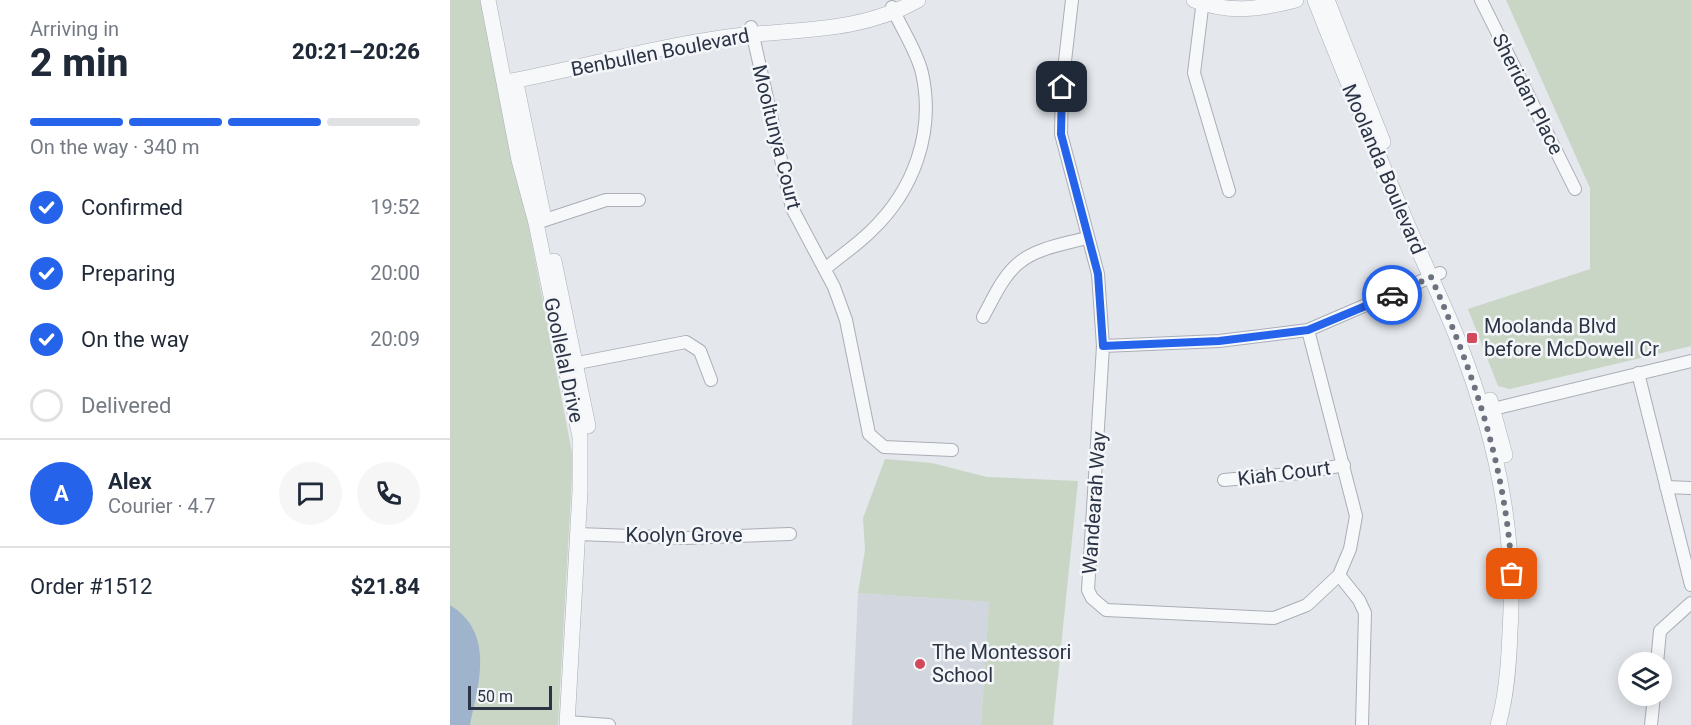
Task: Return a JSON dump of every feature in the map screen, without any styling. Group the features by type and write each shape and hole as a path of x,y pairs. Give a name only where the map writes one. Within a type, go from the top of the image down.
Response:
{"street":[{"name":"Goollelal Drive","path":"488,0 510,77"},
{"name":"Goollelal Drive","path":"498,0 510,77 590,452 572,723"},
{"name":"Benbullen Boulevard","path":"510,77 752,30 846,19 918,0"},
{"name":"Wandearah Way","path":"1072,0 1062,87 1061,134 1100,292 1103,346 1089,590 1099,605 1106,610 1274,618 1307,605 1339,575 1355,531 1353,500 1308,330"},
{"path":"1220,0 1245,3 1265,0"},
{"path":"1229,190 1194,73 1200,1 1224,9 1247,10 1296,0"},
{"name":"Moolanda Boulevard","path":"1315,0 1356,105 1435,275"},
{"name":"Moolanda Boulevard","path":"1327,0 1460,344 1488,410 1508,469 1521,557 1521,611 1517,675 1508,725"},
{"name":"Sheridan Place","path":"1481,0 1575,189"},
{"path":"825,269 871,231 896,203 922,146 928,115 922,72 896,7"},
{"name":"Mooltunya Court","path":"752,30 792,208 834,286 846,320 869,434 884,447 952,450"},
{"path":"540,222 606,200 639,200"},
{"path":"983,317 1006,278 1019,262 1032,255 1086,238"},
{"path":"1103,346 1219,341 1308,330 1435,275"},
{"path":"571,364 686,342 700,351 711,380"},
{"path":"1488,410 1691,362"},
{"path":"1638,373 1691,585"},
{"name":"Moolanda Boulevard","path":"1488,410 1503,489 1512,588 1509,654 1498,725"},
{"name":"Kiah Court","path":"1224,480 1300,473 1344,465"},
{"path":"1666,488 1691,488"},
{"name":"Koolyn Grove","path":"583,534 685,538 790,534"},
{"path":"1339,575 1359,600 1365,612 1362,725"},
{"path":"1658,652 1660,631 1691,603"},
{"path":"1651,725 1653,706"},
{"path":"572,723 609,725"}],"shaded area":[{"name":"The Montessori School","path":"858,593 989,602 981,725 852,725"}],"green space":[{"path":"450,0 485,0 573,458 558,725 450,725"},
{"path":"1506,0 1691,0 1691,346 1510,389 1498,386 1468,309 1590,269 1590,188"},
{"path":"885,459 932,463 987,477 1078,481 1053,725 981,725 989,602 858,593 865,550 863,518"}],"water":[{"path":"450,605 464,616 478,644 479,676 470,725 450,725"}],"way so far":[{"path":"1392,295 1431,277 1453,328 1484,411 1498,464 1507,516 1512,574"}],"place":[{"name":"Moolanda Blvd before McDowell Cr","path":"1472,338"},
{"name":"The Montessori School","path":"920,664"}],"route":[{"path":"1062,87 1061,134 1086,238 1098,274 1102,301 1103,346 1219,341 1308,330 1392,295"}]}
